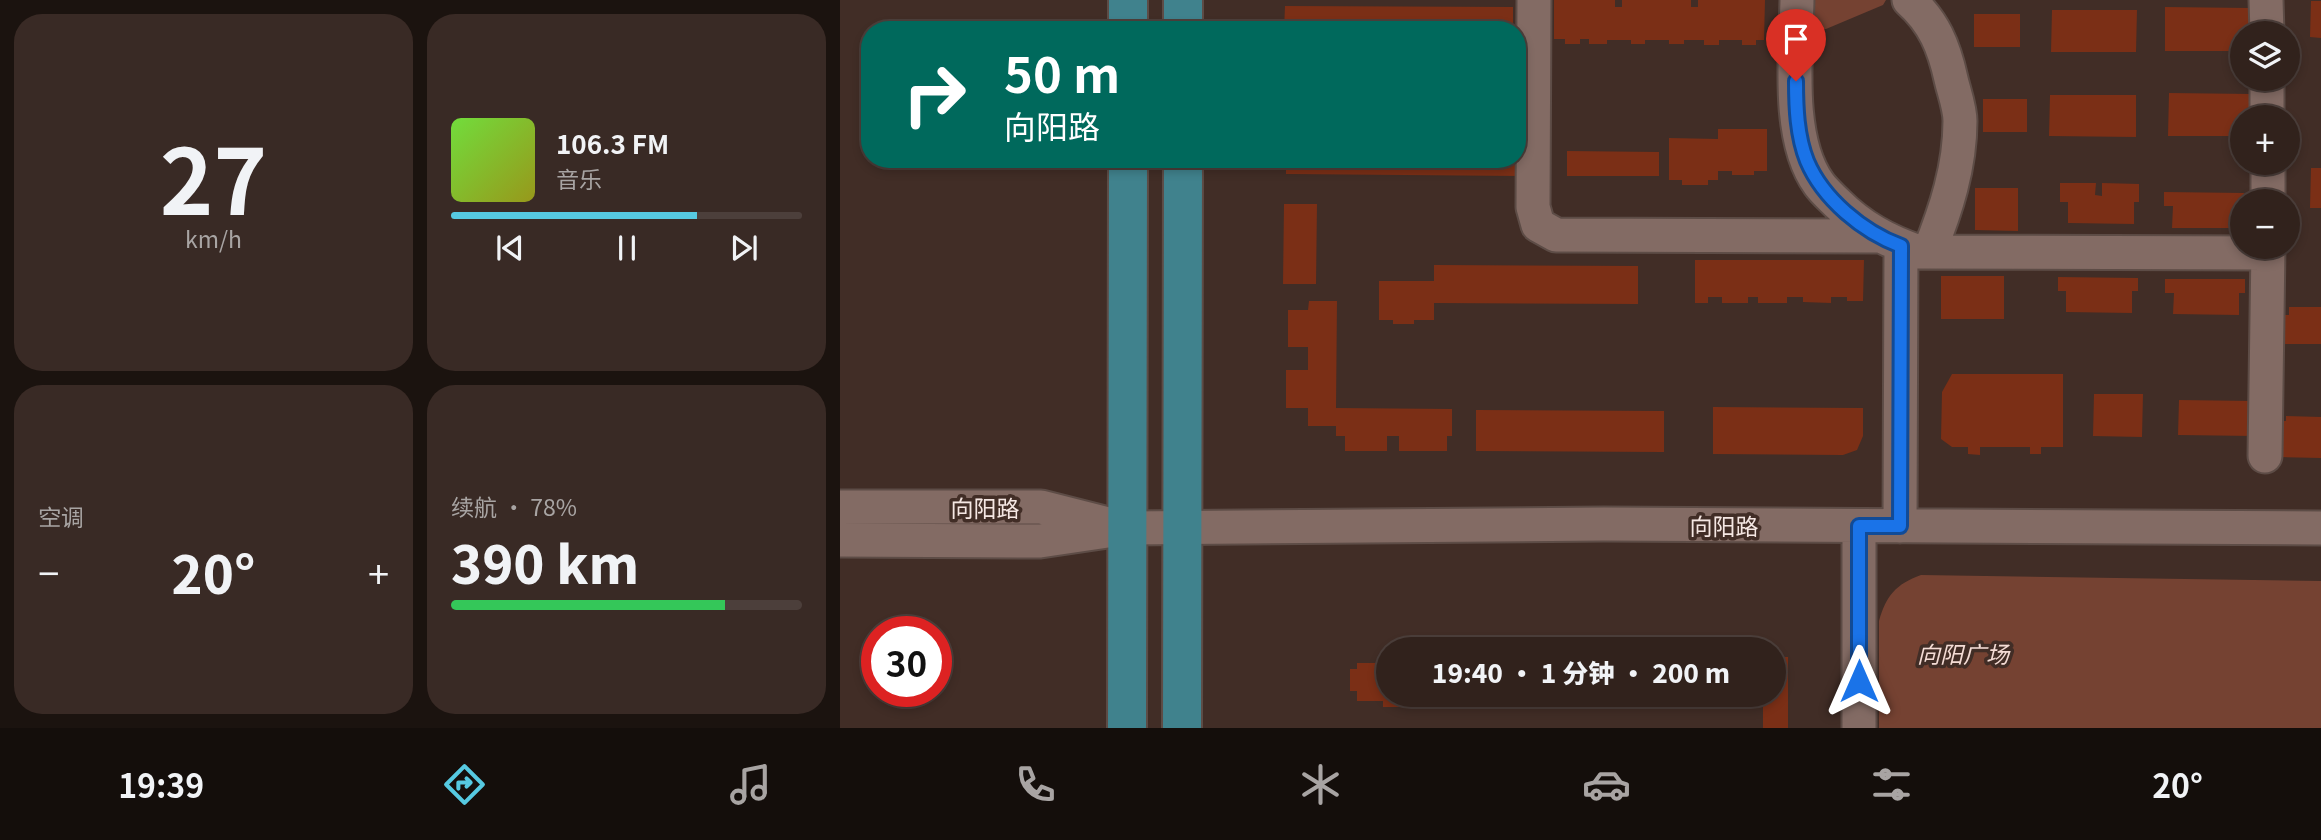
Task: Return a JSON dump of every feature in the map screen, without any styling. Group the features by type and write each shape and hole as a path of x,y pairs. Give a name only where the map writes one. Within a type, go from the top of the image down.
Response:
{"main road":[{"path":"1128,0 1128,21"},
{"path":"1183,0 1183,21"},
{"path":"1127,728 1128,168"},
{"path":"1182,728 1183,168"}],"street":[{"path":"1534,0 1533,207 1538,225 1556,235 1903,245 2230,249"},
{"path":"1797,0 1796,100 1800,133 1807,159 1818,183 1849,215 1903,245"},
{"path":"1903,245 1945,213 1953,183 1961,119 1944,48 1922,12 1909,0"},
{"path":"2266,0 2267,21"},
{"path":"1900,526 1903,245"},
{"path":"2265,456 2268,259"},
{"name":"向阳路","path":"840,507 1041,508 1128,528"},
{"name":"向阳路","path":"840,540 1040,541 1128,528 1604,524 2321,528"},
{"path":"1859,526 1859,728"}],"green space":[{"path":"1808,0 1886,0 1883,5 1826,29 1811,29"},
{"name":"向阳广场","path":"1921,575 2321,581 2321,728 1879,728 1879,621 1893,592 1905,582"}],"building":[{"path":"1554,0 1615,0 1615,7 1622,7 1622,0 1691,0 1691,7 1698,7 1698,0 1765,0 1764,40 1756,40 1756,45 1742,45 1742,40 1719,40 1719,45 1704,45 1704,40 1684,40 1684,44 1669,44 1669,40 1645,40 1645,44 1631,44 1631,40 1607,40 1607,44 1589,44 1589,39 1580,39 1580,44 1565,44 1565,39 1554,39"},
{"path":"2311,1 2321,1 2321,38 2310,37"},
{"path":"1285,6 1513,7 1513,21 1284,21"},
{"path":"2165,7 2250,8 2250,21 2230,21 2230,51 2165,51"},
{"path":"2052,10 2137,10 2136,52 2051,52"},
{"path":"1974,14 2020,14 2020,47 1974,47"},
{"path":"2169,93 2252,94 2252,105 2230,105 2230,136 2168,136"},
{"path":"2050,95 2136,95 2136,137 2049,136"},
{"path":"1983,99 2027,99 2027,132 1983,132"},
{"path":"1718,129 1767,129 1767,171 1754,171 1754,175 1732,175 1732,171 1718,171 1718,180 1708,180 1708,185 1682,185 1682,180 1669,180 1669,138 1718,139"},
{"path":"1567,151 1659,152 1659,176 1567,176"},
{"path":"1286,168 1519,168 1521,176 1286,174"},
{"path":"2311,168 2321,168 2321,208 2310,208"},
{"path":"2060,183 2096,183 2095,195 2102,196 2102,183 2139,184 2139,202 2134,202 2134,224 2068,223 2068,202 2060,202"},
{"path":"1975,188 2018,188 2018,231 1975,230"},
{"path":"2164,192 2230,193 2230,228 2172,228 2173,206 2164,206"},
{"path":"1284,204 1317,204 1316,284 1283,284"},
{"path":"1695,260 1864,260 1863,301 1831,297 1831,303 1803,302 1803,297 1787,297 1787,303 1758,303 1758,297 1748,297 1748,303 1722,303 1722,297 1708,297 1708,303 1695,303"},
{"path":"1434,265 1638,266 1638,304 1434,303 1434,320 1393,324 1393,320 1379,320 1379,281 1434,281"},
{"path":"1941,276 2004,276 2004,319 1941,319"},
{"path":"2058,277 2138,278 2138,291 2132,291 2132,313 2066,312 2066,291 2058,291"},
{"path":"2165,279 2245,279 2245,293 2239,293 2239,315 2173,314 2174,293 2165,293"},
{"path":"1309,301 1337,301 1336,408 1452,409 1452,436 1447,436 1447,451 1399,451 1399,436 1387,436 1387,451 1345,451 1345,436 1336,436 1336,426 1308,426 1308,408 1286,408 1286,370 1308,370 1308,347 1288,347 1288,310 1308,310"},
{"path":"2289,307 2321,307 2321,344 2281,344 2282,315 2289,315"},
{"path":"1952,374 2063,374 2063,447 2041,447 2041,454 2030,454 2030,447 1980,447 1980,455 1968,454 1968,447 1952,447 1941,439 1942,392"},
{"path":"2094,394 2143,394 2142,437 2093,436"},
{"path":"2179,400 2254,401 2254,436 2178,435"},
{"path":"1713,407 1863,408 1863,436 1857,450 1843,455 1713,454"},
{"path":"1476,410 1664,411 1664,452 1476,451"},
{"path":"2286,416 2321,417 2321,458 2280,457 2280,421 2286,421"},
{"path":"1788,657 1788,728 1763,728 1763,707 1786,707"},
{"path":"1357,663 1376,663 1376,701 1357,701 1357,691 1350,691 1350,669 1357,669"}],"route":[{"path":"1796,81 1800,133 1807,159 1818,183 1849,215 1878,236 1901,246 1900,526 1859,526 1859,681"}]}
